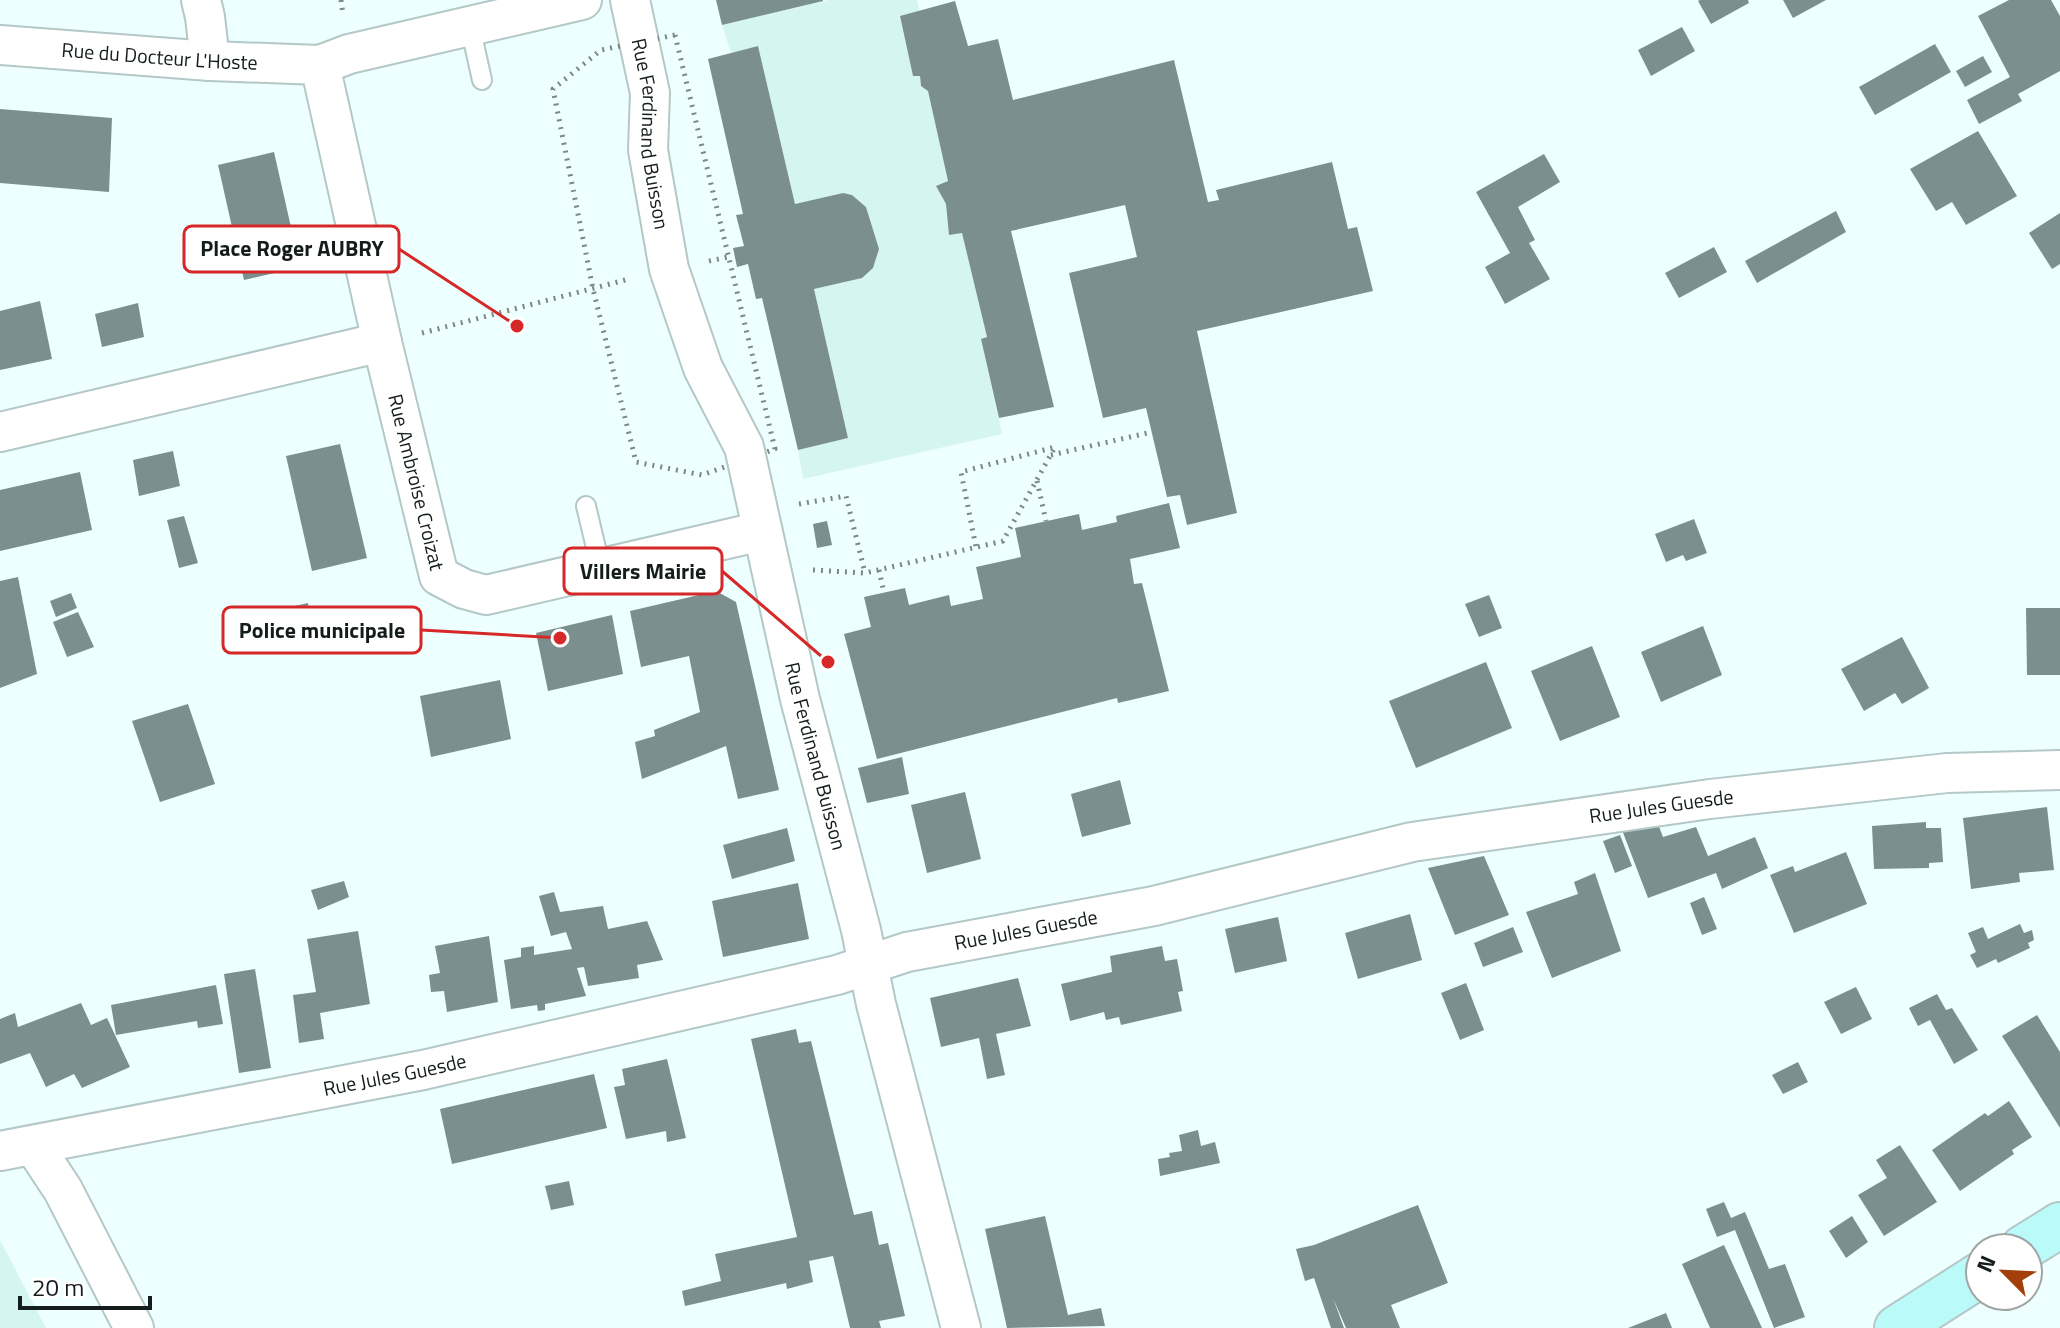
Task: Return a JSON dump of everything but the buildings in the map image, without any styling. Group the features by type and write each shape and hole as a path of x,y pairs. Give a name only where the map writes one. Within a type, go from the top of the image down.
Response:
{"main road":[{"path":"1897,1328 1964,1285"}],"street":[{"path":"201,0 210,61"},
{"path":"320,65 349,54 582,0"},
{"name":"Rue Ferdinand Buisson","path":"630,0 650,93 648,150 669,269 703,368 744,447 800,699 961,1328"},
{"name":"Rue du Docteur L'Hoste","path":"0,45 210,61 320,65"},
{"name":"Rue Ambroise Croizat","path":"320,65 382,342 439,576 464,589 486,595 762,531"},
{"path":"0,432 382,342"},
{"name":"Rue Jules Guesde","path":"17,1148 423,1070 837,975 907,952 1154,906 1412,842 1805,788 1947,773 2060,770"},
{"path":"17,1148 63,1190 134,1328"}],"lane":[{"path":"470,26 482,80"},
{"path":"586,506 601,569"}],"path":[{"path":"382,342 669,269"},
{"path":"1050,455 1152,432"},
{"path":"772,576 803,569 865,573 1003,541 1055,447 961,472 976,547"},
{"path":"1037,480 1046,521"},
{"path":"791,505 846,496 865,573"},
{"path":"879,570 884,593"}],"shaded area":[{"path":"828,0 917,0 919,11 900,17 913,76 920,76 921,85 928,91 948,181 936,186 946,204 949,234 962,233 987,337 981,340 1002,434 803,479 798,450 848,438 814,289 862,278 873,268 878,249 866,207 852,195 843,193 795,204 758,46 731,53 722,25"},
{"path":"0,1240 46,1328 0,1328"}],"place":[{"name":"Place Roger AUBRY","path":"517,326"},
{"name":"Police municipale","path":"560,638"},
{"name":"Villers Mairie","path":"828,662"}]}
